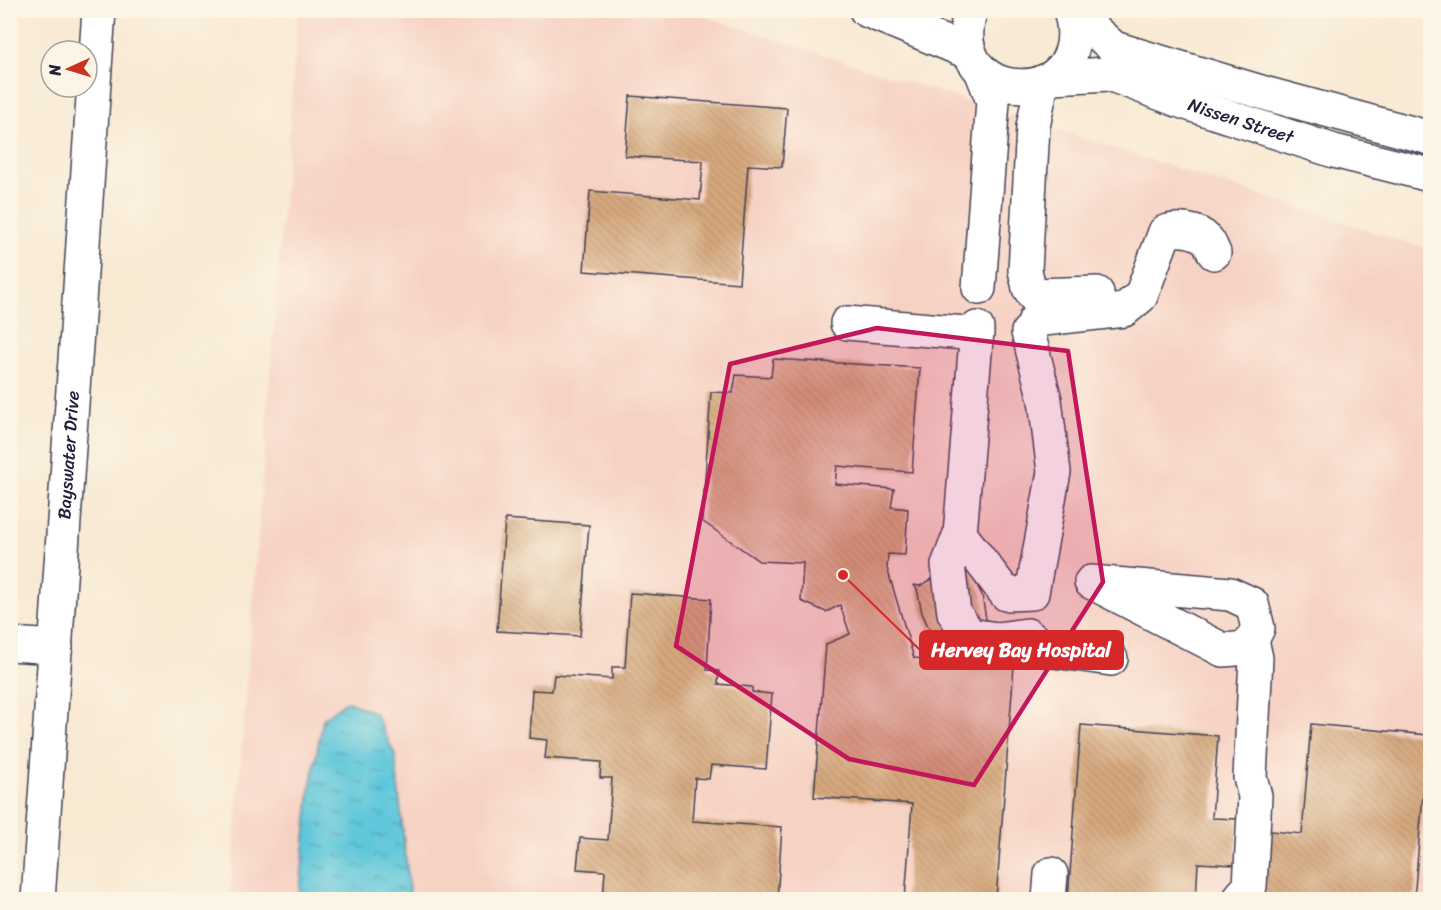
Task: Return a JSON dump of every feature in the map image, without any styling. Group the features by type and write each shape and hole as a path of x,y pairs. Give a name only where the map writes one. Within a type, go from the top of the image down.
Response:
{"street":[{"name":"Bayswater Drive","path":"38,900 99,10"},
{"path":"866,10 975,62"},
{"path":"971,10 966,38 993,101 980,288 972,308 977,331 960,534 948,565 954,613 970,635 997,639 1027,635 1046,650 1110,658"},
{"path":"1027,635 1032,593 1054,472 1025,270 1033,127 1047,80 1065,64 1073,46 1075,27 1070,10"},
{"name":"Nissen Street","path":"1070,10 1114,48 1271,95 1431,138"},
{"name":"Nissen Street","path":"975,62 997,82 1015,87 1035,86 1047,80 1109,74 1180,101 1334,151 1431,175"},
{"path":"1387,127 1406,118 1431,122"},
{"path":"1031,309 1120,292 1131,284 1153,219 1168,211 1207,220"},
{"path":"1031,309 1124,310 1141,296 1165,232 1177,228 1194,232 1207,240 1214,253"},
{"path":"848,323 977,331 988,338 1002,342 1021,338 1031,309 1020,281 999,278 988,281 980,288"},
{"path":"960,534 1006,594 1032,593"},
{"path":"1240,900 1250,886 1256,796 1250,777 1256,658 1252,640"},
{"path":"10,644 56,647"}],"highlighted area":[{"path":"877,328 1068,351 1103,582 974,785 849,759 676,646 730,364"}],"shaded area":[{"path":"298,11 688,11 1430,250 1430,899 230,900"}],"water":[{"path":"346,701 375,713 395,755 410,899 299,899 310,789 323,719"}],"building":[{"path":"630,96 787,108 782,167 748,165 739,283 584,271 590,191 700,200 703,161 625,156"},
{"path":"773,359 920,368 912,472 837,466 835,484 894,489 891,507 908,509 905,555 888,554 887,568 914,658 1014,666 996,900 905,900 912,804 814,797 826,644 850,634 840,605 826,612 801,601 803,563 759,561 702,521 711,392 733,393 736,375 771,377"},
{"path":"505,519 589,525 580,636 497,631"},
{"path":"967,569 982,595 986,619 989,623 961,634 936,638 932,642 932,635 922,613 914,585 920,586 941,574"},
{"path":"630,593 711,599 707,670 719,671 718,684 752,687 752,692 772,694 766,769 711,765 709,779 695,778 692,821 782,827 777,900 603,900 605,871 577,869 580,838 608,840 612,778 600,778 601,762 545,758 547,740 529,738 532,690 552,691 554,675 612,679 612,667 625,667"},
{"path":"1311,724 1428,735 1414,900 1254,900 1260,830 1302,834"},
{"path":"1081,725 1218,736 1212,818 1238,819 1235,865 1198,863 1196,900 1068,900"}],"place":[{"name":"Hervey Bay Hospital","path":"843,575"}]}
